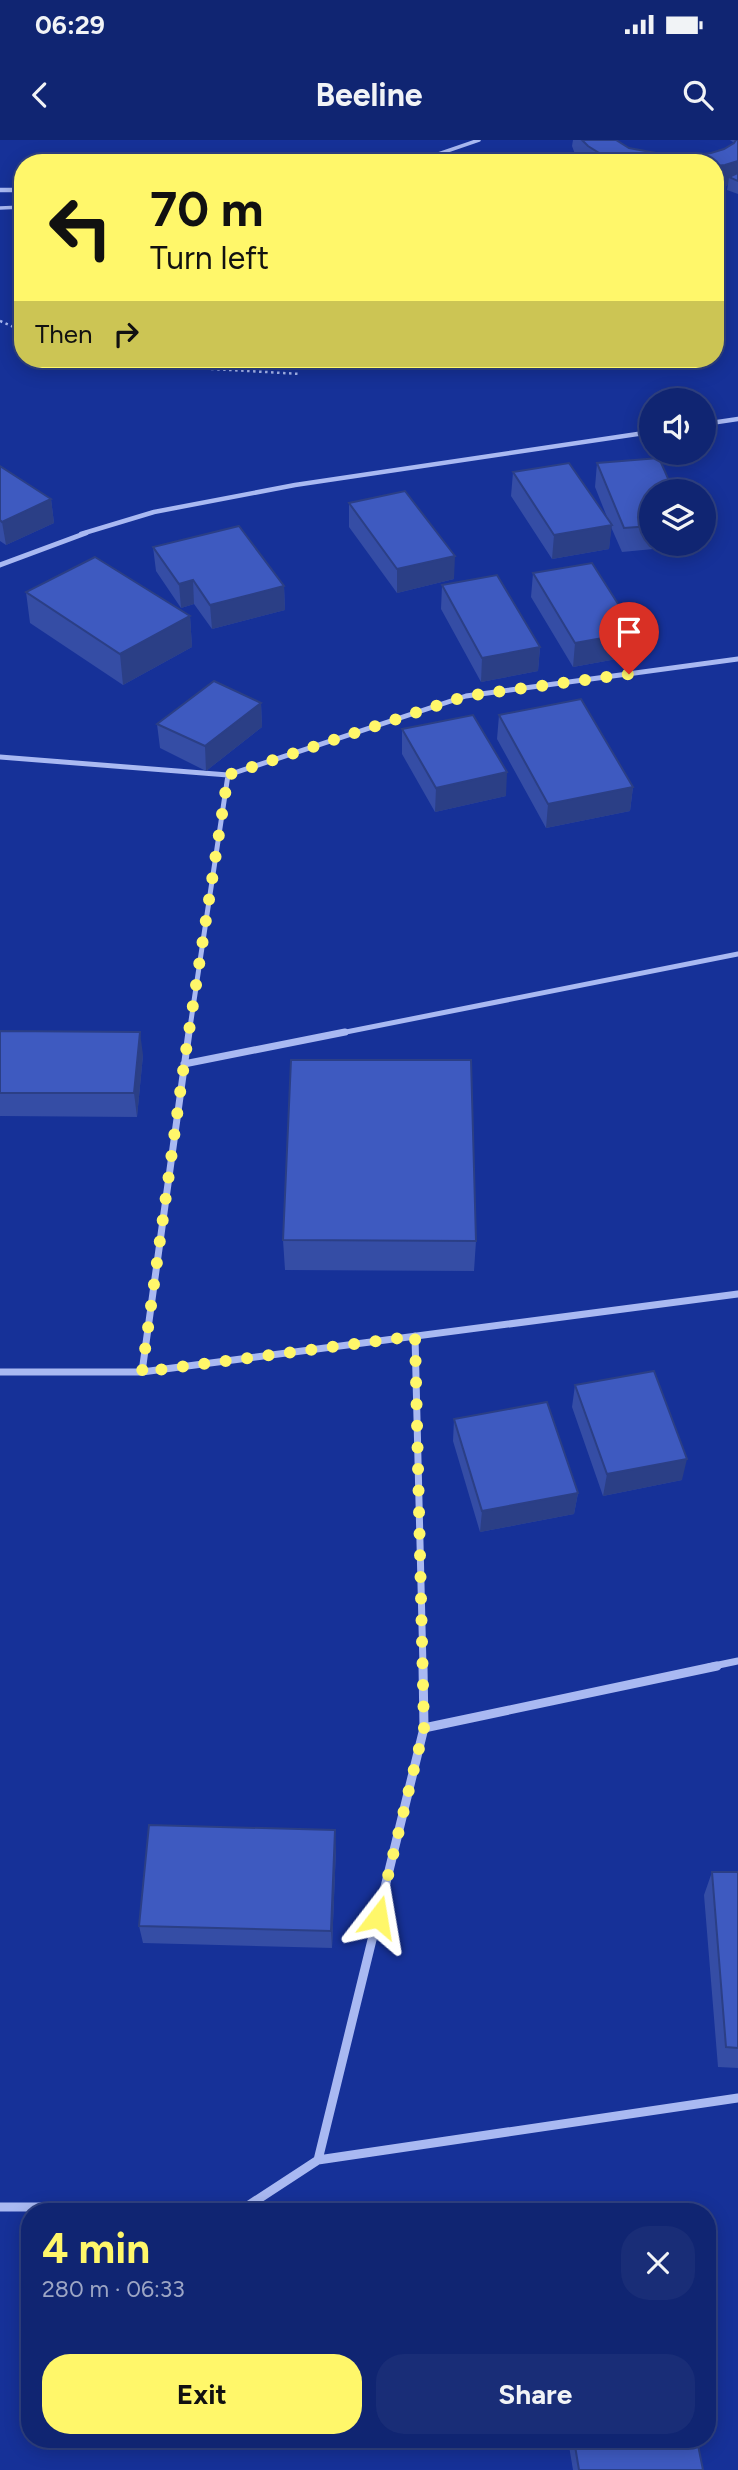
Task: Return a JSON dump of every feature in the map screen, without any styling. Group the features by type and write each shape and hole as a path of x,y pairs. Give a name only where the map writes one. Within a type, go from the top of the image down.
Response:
{"street":[{"path":"716,423 738,419"},
{"path":"0,565 110,525 176,507 358,475 639,434"},
{"path":"0,757 228,775 466,696 738,659"},
{"path":"142,1372 184,1064 228,775"},
{"path":"184,1064 738,954"},
{"path":"0,1372 142,1372 738,1294"},
{"path":"318,2160 424,1728 415,1336"},
{"path":"424,1728 738,1661"},
{"path":"252,2203 318,2160 738,2098"},
{"path":"0,2207 21,2207"}],"lane":[{"path":"439,154 480,140"}],"path":[{"path":"194,368 301,374"}],"building":[{"path":"582,140 616,140 629,148 662,154 601,154"},
{"path":"738,140 738,161 725,165 724,154 703,154 724,149"},
{"path":"738,173 738,181 729,177"},
{"path":"639,460 639,465 662,465 668,479 639,479 639,527 624,528 597,463"},
{"path":"569,463 612,525 554,535 513,472"},
{"path":"0,466 51,499 2,522"},
{"path":"405,491 455,556 397,569 349,503"},
{"path":"239,526 284,586 210,605 193,580 179,584 153,547"},
{"path":"95,557 190,616 120,654 26,592"},
{"path":"592,563 636,632 575,643 533,573"},
{"path":"497,575 540,647 482,658 442,585"},
{"path":"214,681 261,703 205,746 157,724"},
{"path":"581,699 633,787 548,804 499,715"},
{"path":"473,715 507,772 436,788 402,729"},
{"path":"0,1031 140,1032 134,1093 0,1093"},
{"path":"291,1060 471,1060 476,1241 283,1240"},
{"path":"654,1371 687,1459 607,1474 575,1385"},
{"path":"547,1402 578,1493 482,1511 454,1419"},
{"path":"149,1825 335,1830 331,1931 139,1926"},
{"path":"712,1872 738,1872 738,2048 726,2047"},
{"path":"575,2448 699,2448 703,2470 579,2470"}],"route":[{"path":"378,1917 424,1728 415,1336 142,1372 184,1064 228,775 466,696 629,674"}]}
